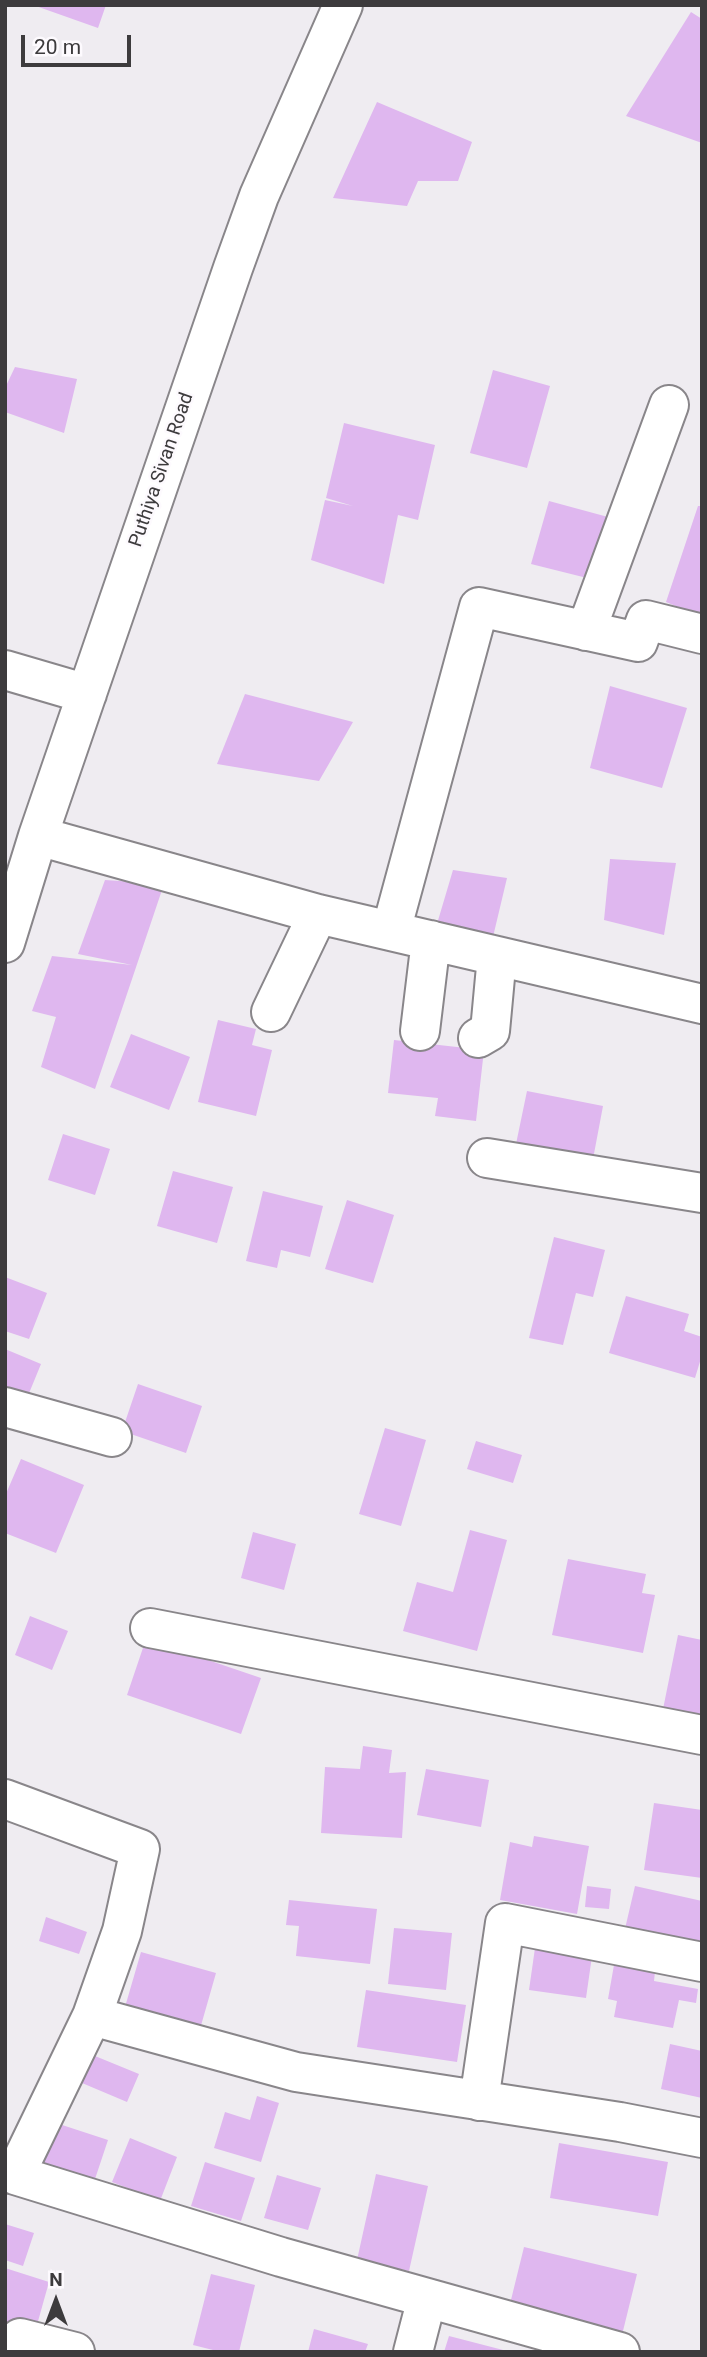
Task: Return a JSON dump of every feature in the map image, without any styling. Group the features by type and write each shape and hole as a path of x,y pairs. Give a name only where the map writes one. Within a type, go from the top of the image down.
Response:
{"street":[{"name":"Puthiya Sivan Road","path":"5,943 38,836 185,401 259,196 343,5"},
{"path":"586,631 669,405"},
{"path":"391,931 479,607 638,642 646,620 702,634"},
{"path":"5,670 87,694"},
{"path":"38,836 318,914 702,1004"},
{"path":"271,1012 318,914"},
{"path":"420,1031 431,940"},
{"path":"478,1038 490,1031 497,956"},
{"path":"487,1158 702,1193"},
{"path":"5,1407 112,1437"},
{"path":"150,1628 702,1735"},
{"path":"5,1799 140,1849 122,1931 92,2016 15,2175 281,2257 620,2352"},
{"path":"480,2101 505,1923 702,1962"},
{"path":"92,2016 296,2072 702,2138"},
{"path":"413,2352 428,2298"},
{"path":"20,2338 75,2352"}],"building":[{"path":"33,5 106,5 98,28"},
{"path":"691,12 702,19 702,143 626,116"},
{"path":"377,102 472,142 458,181 418,181 407,206 333,198"},
{"path":"15,367 77,379 64,433 5,412 5,388"},
{"path":"493,370 550,386 527,468 470,453"},
{"path":"344,423 435,445 418,520 398,515 384,584 311,560 325,500 353,506 326,498"},
{"path":"549,501 608,517 591,579 531,564"},
{"path":"698,506 702,506 702,617 666,602"},
{"path":"610,686 687,708 662,788 590,768"},
{"path":"245,694 353,722 319,781 217,764"},
{"path":"610,859 676,863 664,935 604,920"},
{"path":"453,870 507,878 492,941 434,934"},
{"path":"105,880 164,884 95,1089 41,1067 56,1017 32,1011 52,956 132,965 78,954"},
{"path":"218,1020 256,1029 252,1045 272,1050 256,1116 198,1102"},
{"path":"131,1034 190,1057 169,1110 110,1087"},
{"path":"394,1040 484,1050 476,1121 435,1116 438,1098 388,1093"},
{"path":"527,1091 603,1106 593,1159 516,1144"},
{"path":"63,1134 110,1149 95,1195 48,1180"},
{"path":"173,1171 233,1187 217,1243 157,1226"},
{"path":"263,1191 323,1206 310,1257 281,1250 277,1268 246,1261"},
{"path":"347,1200 394,1215 373,1283 325,1269"},
{"path":"554,1237 605,1250 593,1297 576,1293 563,1345 529,1338"},
{"path":"5,1277 47,1293 29,1339 5,1331"},
{"path":"626,1296 689,1314 684,1331 702,1337 702,1355 695,1378 609,1353"},
{"path":"5,1349 41,1364 25,1403 5,1396"},
{"path":"138,1384 202,1406 186,1453 122,1431"},
{"path":"385,1428 426,1440 401,1526 359,1514"},
{"path":"476,1441 522,1455 513,1483 467,1469"},
{"path":"21,1459 84,1485 56,1553 5,1533 5,1496"},
{"path":"470,1530 507,1540 477,1651 403,1631 417,1582 453,1592"},
{"path":"253,1532 296,1544 284,1590 241,1578"},
{"path":"568,1559 646,1574 642,1593 655,1595 643,1653 552,1635"},
{"path":"30,1616 68,1631 52,1670 15,1655"},
{"path":"678,1635 702,1640 702,1728 661,1719"},
{"path":"146,1639 261,1678 241,1734 127,1695"},
{"path":"363,1746 392,1750 389,1773 406,1772 402,1838 321,1833 325,1767 360,1769"},
{"path":"426,1769 489,1780 481,1827 417,1815"},
{"path":"654,1803 702,1810 702,1878 644,1870"},
{"path":"534,1836 589,1846 577,1914 500,1900 510,1842 532,1847"},
{"path":"587,1886 611,1889 609,1909 585,1907"},
{"path":"635,1886 702,1901 702,1936 698,1950 624,1933"},
{"path":"289,1900 377,1909 370,1964 296,1956 299,1926 286,1925"},
{"path":"46,1917 87,1932 79,1954 39,1941"},
{"path":"394,1928 452,1933 446,1990 388,1984"},
{"path":"537,1934 594,1942 586,1998 529,1990"},
{"path":"141,1952 216,1973 200,2029 125,2007"},
{"path":"614,1965 655,1972 654,1981 698,1989 696,2003 679,2000 673,2028 614,2017 617,2001 608,1999"},
{"path":"366,1990 466,2005 457,2062 357,2047"},
{"path":"670,2044 702,2051 702,2098 661,2089"},
{"path":"95,2056 139,2074 127,2102 82,2083"},
{"path":"257,2096 279,2103 261,2162 214,2148 225,2112 250,2120"},
{"path":"56,2123 108,2140 94,2182 42,2165"},
{"path":"130,2138 177,2157 160,2201 112,2182"},
{"path":"559,2143 668,2162 658,2216 550,2198"},
{"path":"205,2162 255,2178 241,2221 191,2206"},
{"path":"376,2174 428,2186 409,2271 357,2260"},
{"path":"277,2175 321,2188 308,2230 264,2218"},
{"path":"5,2224 34,2233 23,2266 5,2260"},
{"path":"524,2247 637,2274 622,2335 509,2308"},
{"path":"5,2268 49,2282 35,2332 5,2324"},
{"path":"211,2274 255,2285 239,2352 221,2352 193,2345"},
{"path":"314,2329 368,2344 365,2352 308,2352"},
{"path":"449,2336 507,2351 507,2352 444,2352"}]}
